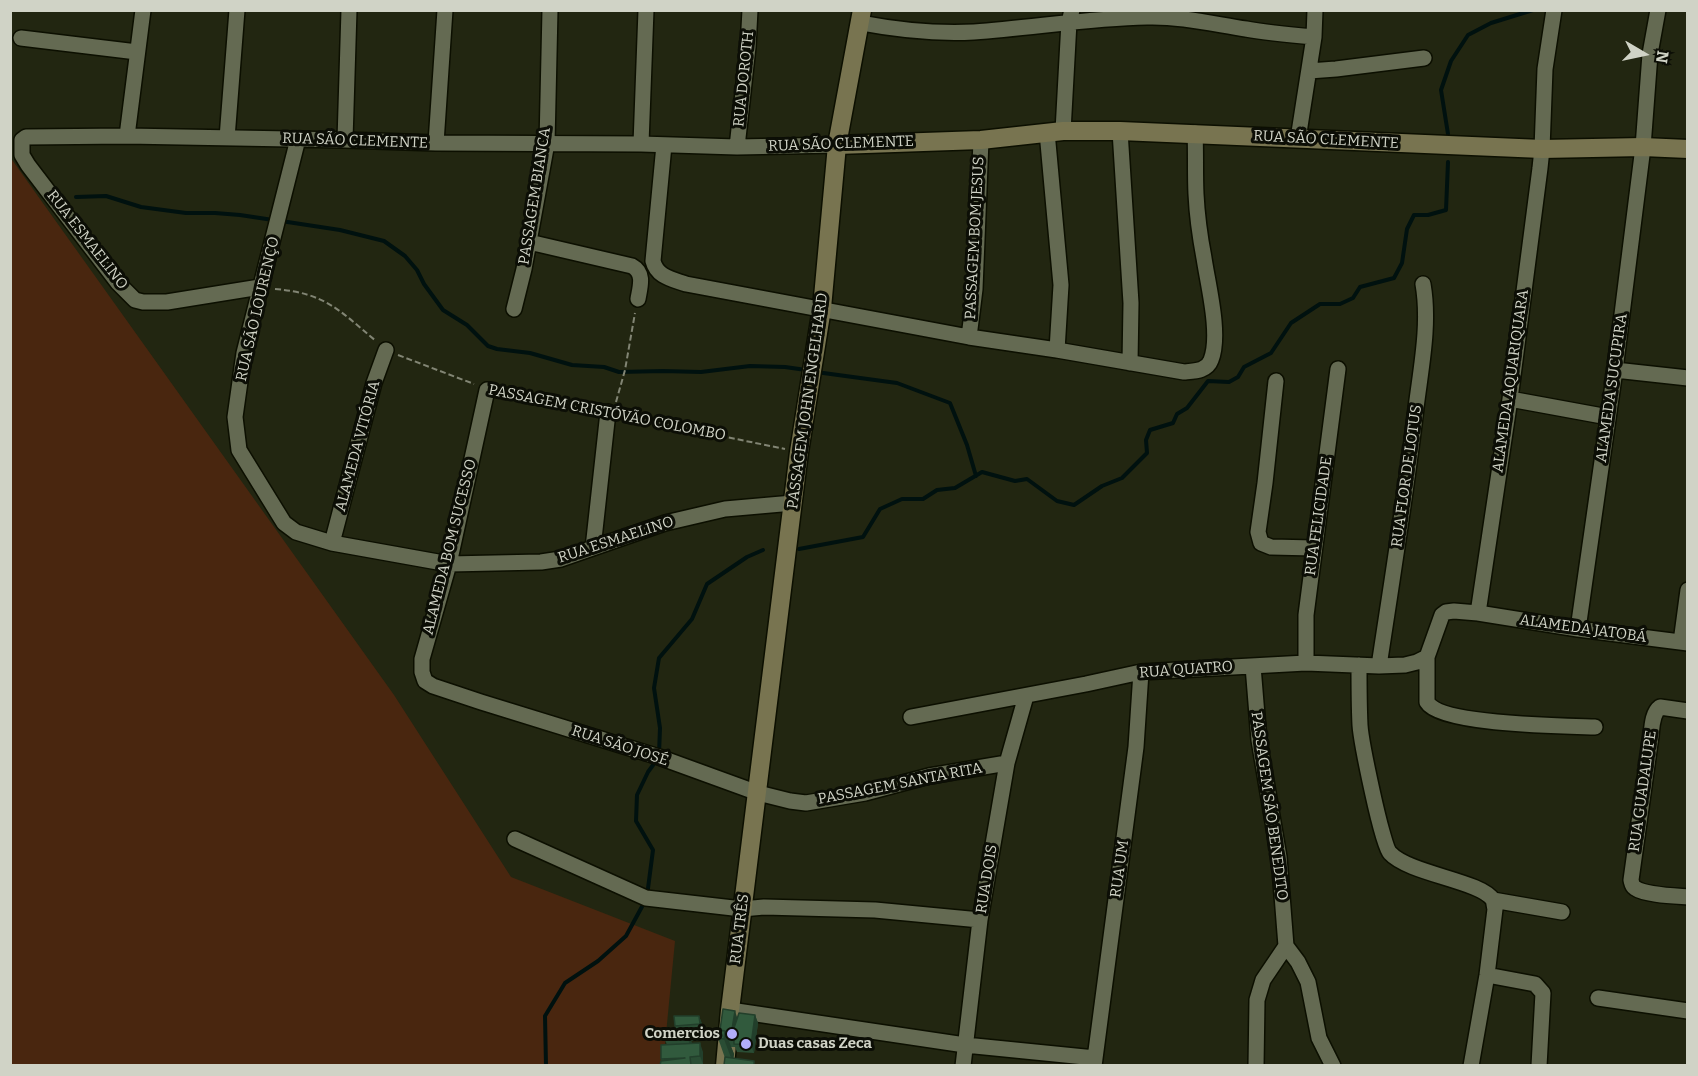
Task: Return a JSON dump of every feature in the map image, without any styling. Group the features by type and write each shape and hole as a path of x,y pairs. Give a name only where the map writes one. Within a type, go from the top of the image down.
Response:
{"main road":[{"name":"PASSAGEM JOHN ENGELHARD","path":"758,793 793,503 822,308 837,145 861,17"},
{"name":"RUA SÃO CLEMENTE","path":"837,145 981,140 1055,132 1120,131 1542,149 1643,147 1688,149"},
{"name":"RUA TRÊS","path":"725,1065 742,909 758,793"}],"street":[{"path":"127,136 143,10"},
{"path":"227,138 237,10"},
{"path":"345,140 349,10"},
{"path":"436,143 446,10"},
{"name":"PASSAGEM BIANCA","path":"514,309 547,143 550,10"},
{"path":"641,144 646,10"},
{"name":"RUA DOROTH","path":"737,147 750,10"},
{"path":"1299,140 1314,37 1315,10"},
{"name":"ALAMEDA AQUARIQUARA","path":"1478,613 1510,399 1542,149 1545,69 1554,10"},
{"name":"ALAMEDA SUCUPIRA","path":"1578,629 1615,370 1643,147 1650,54 1658,10"},
{"path":"861,17 904,30 973,32 1071,16 1180,18 1314,37"},
{"path":"1057,350 1061,285 1055,132 1071,16"},
{"path":"21,38 137,52"},
{"path":"1309,71 1424,58"},
{"path":"1120,131 1131,303 1130,363"},
{"path":"664,145 653,261 655,268 664,277 686,284 969,337 1184,372 1208,366 1214,352 1215,333 1196,193 1196,133"},
{"name":"RUA SÃO CLEMENTE","path":"28,165 22,155 21,146 22,140 26,137 127,136 737,147 837,145"},
{"name":"RUA SÃO LOURENÇO","path":"298,139 244,353 235,417 240,450 284,523 296,532 332,543"},
{"name":"PASSAGEM BOM JESUS","path":"969,337 975,289 981,140"},
{"name":"RUA ESMAELINO","path":"28,165 118,283 135,300 167,302 261,287"},
{"path":"529,242 632,266 637,269 640,277 638,299"},
{"name":"RUA FLOR DE LOTUS","path":"1378,666 1419,383 1426,309 1423,285"},
{"name":"ALAMEDA VITÓRIA","path":"332,543 374,383 386,350"},
{"name":"RUA FELICIDADE","path":"1306,663 1306,615 1338,369"},
{"path":"1615,370 1688,378"},
{"path":"1276,381 1259,538 1261,543 1271,547 1314,548"},
{"name":"ALAMEDA BOM SUCESSO","path":"481,702 425,681 422,659 449,564 487,390"},
{"path":"1510,399 1608,417"},
{"path":"593,548 610,413"},
{"name":"RUA ESMAELINO","path":"332,543 449,564 541,562 561,559 665,523 725,509 793,503"},
{"path":"1684,643 1688,590"},
{"name":"ALAMEDA JATOBÁ","path":"1427,657 1442,615 1454,611 1684,643"},
{"path":"1427,657 1427,702 1444,714 1506,722 1595,727"},
{"name":"RUA QUATRO","path":"910,717 1141,672 1306,663 1405,665 1427,657"},
{"path":"1359,665 1360,727 1380,825 1390,855 1413,867 1482,891 1493,900 1562,912"},
{"name":"PASSAGEM SÃO BENEDITO","path":"1253,666 1259,740 1279,857 1286,946 1298,962 1308,982 1319,1038 1333,1065"},
{"name":"RUA UM","path":"1094,1062 1136,747 1141,672"},
{"name":"RUA DOIS","path":"963,1065 981,921 1007,763 1026,696"},
{"name":"RUA SÃO JOSÉ","path":"481,702 659,758 758,793"},
{"name":"RUA GUADALUPE","path":"1688,711 1660,707 1655,714 1631,880 1636,889 1688,897"},
{"name":"PASSAGEM SANTA RITA","path":"758,793 806,803 865,793 929,776 1007,763"},
{"path":"516,839 646,898 742,909 764,907 875,910 981,921"},
{"path":"1471,1065 1487,975 1495,909 1493,900"},
{"path":"1256,1065 1257,1000 1263,980 1286,946"},
{"path":"1487,975 1534,984 1543,993 1539,1065"},
{"path":"1598,998 1688,1011"},
{"path":"730,1010 1094,1062"}],"path":[{"name":"PASSAGEM CRISTÓVÃO COLOMBO","path":"261,287 297,291 316,296 336,307 386,350 487,390 800,452"},
{"path":"610,413 625,370 638,299"}],"shaded area":[{"path":"10,157 394,695 511,877 675,941 663,1065 11,1065"}],"building":[{"path":"723,1009 735,1011 731,1035 726,1035 725,1031 720,1030"},
{"path":"739,1013 755,1015 751,1045 734,1044 734,1028"},
{"path":"674,1016 699,1016 700,1024 675,1026"},
{"path":"718,1030 725,1031 724,1039 718,1038"},
{"path":"666,1031 688,1031 688,1039 665,1040"},
{"path":"700,1043 700,1056 690,1057 691,1065 660,1065 661,1061 685,1058 661,1059 661,1045"},
{"path":"725,1057 754,1061 754,1065 724,1065"}],"waterway":[{"path":"1448,134 1441,90 1451,61 1468,35 1491,23 1533,10"},
{"path":"799,549 863,537 880,509 902,499 923,499 937,490 955,488 982,472 1015,481 1027,479 1057,501 1074,505 1102,486 1122,478 1147,453 1146,440 1150,430 1173,423 1177,414 1187,408 1208,381 1229,382 1238,377 1244,367 1271,353 1291,323 1320,304 1340,304 1353,298 1360,287 1394,278 1402,263 1407,229 1414,215 1428,215 1446,210 1448,162"},
{"path":"76,197 106,196 141,207 273,220"},
{"path":"281,221 340,230 384,241 405,256 417,270 443,310 467,325 488,346 497,349 530,353 572,365 604,367 619,372 701,372 750,366 806,370"},
{"path":"816,372 897,383 950,403 967,445 976,476"},
{"path":"659,754 660,728 654,688 659,658 692,619 707,584 747,557 763,550"},
{"path":"647,896 653,850 636,821 637,795 656,761"},
{"path":"546,1066 545,1016 565,983 598,961 626,936 644,903"}],"place":[{"name":"Comercios","path":"732,1034"},
{"name":"Duas casas Zeca","path":"746,1044"}]}
